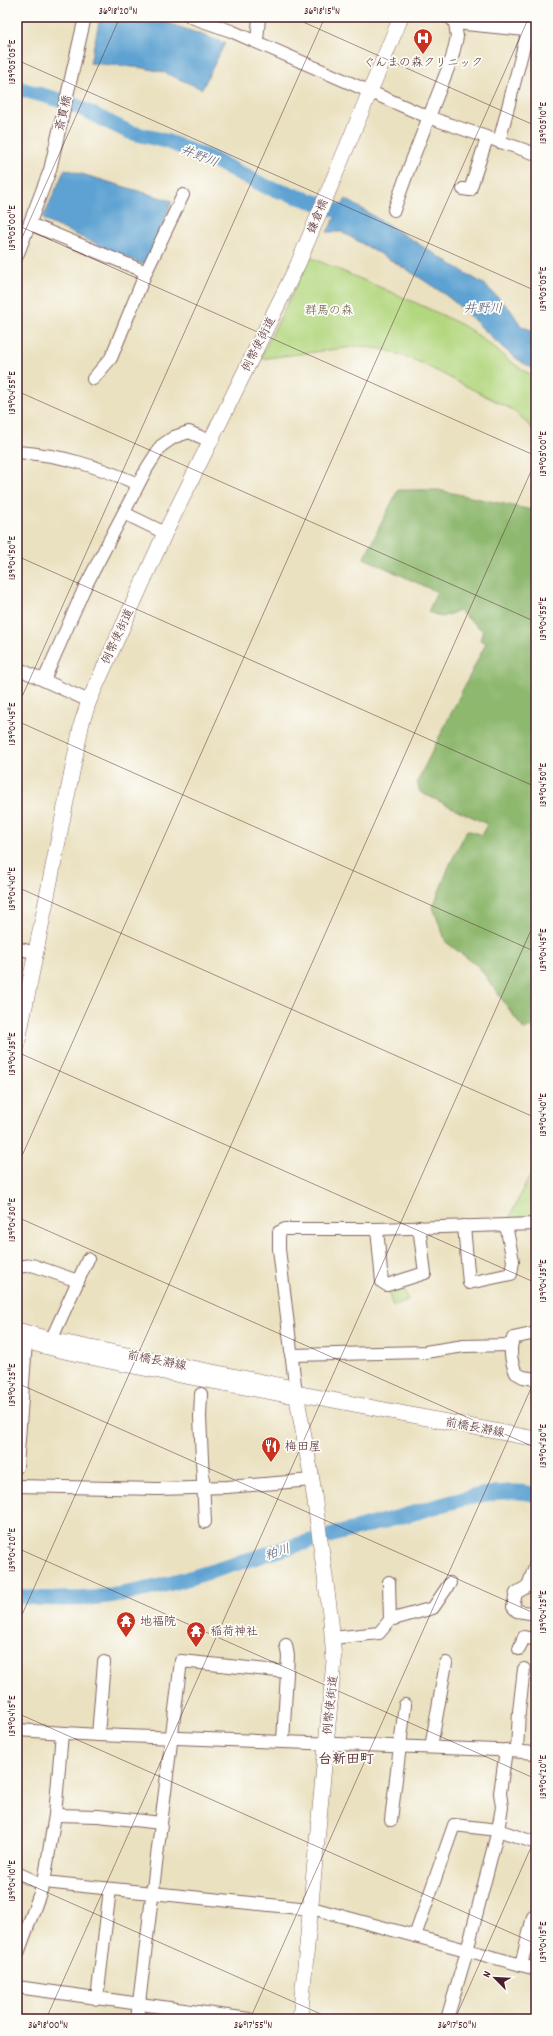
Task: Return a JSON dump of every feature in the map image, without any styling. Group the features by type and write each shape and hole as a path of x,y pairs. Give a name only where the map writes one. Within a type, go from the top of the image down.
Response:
{"main road":[{"path":"370,91 400,17"},
{"name":"鎌倉橋","path":"302,255 370,91"},
{"name":"例幣使街道","path":"17,1046 82,722 89,701 165,533 302,255"},
{"name":"前橋長瀞線","path":"17,1330 51,1340 288,1387 296,1393"},
{"name":"前橋長瀞線","path":"22,1341 82,1356 287,1395 296,1393 536,1439"},
{"name":"例幣使街道","path":"296,1393 312,1480 333,1638 334,1672 300,2019"}],"street":[{"name":"斎貫橋","path":"17,256 50,170 85,17"},
{"path":"191,17 257,42 428,118 536,154"},
{"path":"257,42 259,17"},
{"path":"394,210 452,58 456,37 453,20 532,31 499,142"},
{"path":"463,189 470,190 487,138"},
{"path":"93,379 111,358 146,272 183,195"},
{"path":"30,224 146,272"},
{"path":"44,680 84,589 138,484 161,446 174,437 190,432 210,441"},
{"path":"17,452 47,454 79,461 104,469 138,484"},
{"path":"124,513 165,533"},
{"path":"17,668 89,701"},
{"path":"17,948 36,954"},
{"path":"296,1393 279,1232 285,1229 377,1229 536,1224"},
{"path":"464,1226 469,1283 511,1274 513,1261 506,1226"},
{"path":"377,1229 382,1282 387,1285 425,1273 419,1227"},
{"path":"51,1340 88,1259"},
{"path":"17,1267 32,1265 78,1281"},
{"path":"536,1333 513,1338 511,1345 511,1359 516,1373 523,1377 536,1379"},
{"path":"17,1467 22,1341"},
{"path":"292,1355 425,1352 464,1346 511,1345"},
{"path":"201,1394 200,1417 205,1522"},
{"path":"17,1486 61,1485 130,1489 204,1487 312,1480"},
{"path":"535,1566 528,1586 516,1593 513,1607 517,1611 536,1614"},
{"path":"389,1582 390,1620"},
{"path":"333,1638 379,1634 390,1620 433,1608 450,1583"},
{"path":"519,1649 524,1637 536,1640"},
{"path":"283,1741 288,1656 286,1645"},
{"path":"137,2019 181,1661 287,1672"},
{"path":"98,1735 104,1662"},
{"path":"431,1747 446,1663"},
{"path":"447,2019 467,1951 498,1830 502,1807 500,1793 512,1751 524,1669"},
{"path":"391,1820 405,1705"},
{"path":"17,1730 98,1735 431,1747 536,1753"},
{"path":"17,1956 44,1883 55,1814 62,1733"},
{"path":"55,1814 98,1816 161,1823"},
{"path":"415,1936 454,1825 498,1830 536,1843"},
{"path":"17,1873 44,1883 311,1909 536,1969"},
{"path":"97,1999 110,1889"},
{"path":"521,1965 533,1918 536,1918"},
{"path":"17,1987 249,2019"}],"green space":[{"name":"群馬の森","path":"310,257 407,299 464,326 508,360 536,377 536,432 513,410 419,362 386,350 361,346 260,359"},
{"path":"398,490 438,490 532,510 536,513 536,1025 524,1030 479,967 446,942 433,907 450,864 467,830 482,835 487,824 420,792 417,782 486,643 480,640 483,631 459,611 441,617 428,612 437,592 364,558"},
{"path":"536,1164 536,1220 508,1220"},
{"path":"402,1284 408,1301 393,1306 387,1289"}],"water":[{"path":"104,19 157,19 225,43 202,89 163,72 144,68 90,63 99,22"},
{"path":"65,169 172,201 147,263 142,264 45,221 43,218"},
{"name":"井野川","path":"346,199 485,285 510,309 521,326 536,332 536,370 511,354 456,303 432,286 342,232 327,232"}],"waterway":[{"name":"井野川","path":"17,88 70,103 129,132 166,141 212,159 267,187 321,204 358,219"},
{"name":"粕川","path":"17,1596 51,1599 84,1598 116,1595 147,1589 307,1542 456,1501 505,1492 521,1492 536,1495"}],"place":[{"name":"ぐんまの森クリニック","path":"423,55"},
{"name":"梅田屋","path":"271,1463"},
{"name":"地福院","path":"126,1638"},
{"name":"稲荷神社","path":"196,1648"}],"district":[{"name":"台新田町","path":"346,1758"}]}
